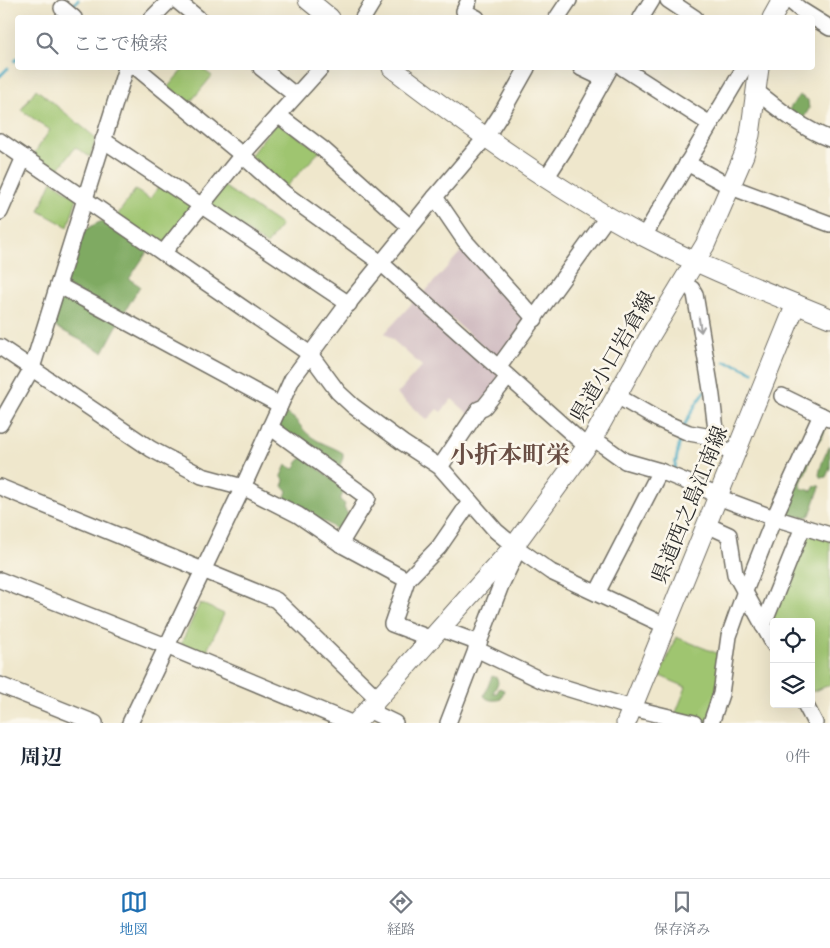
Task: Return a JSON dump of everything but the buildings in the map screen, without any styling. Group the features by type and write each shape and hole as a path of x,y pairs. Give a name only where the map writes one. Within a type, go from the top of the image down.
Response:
{"main road":[{"path":"774,15 782,0"},
{"path":"314,2 327,15"},
{"path":"395,70 486,137 546,178 608,216 696,262 830,318"},
{"name":"県道小口岩倉線","path":"367,711 514,546 590,442 647,341 705,245 731,187 750,135 759,70"},
{"name":"県道西之島江南線","path":"629,715 796,304"}],"street":[{"path":"155,15 170,0"},
{"path":"176,0 194,15"},
{"path":"365,15 374,0"},
{"path":"469,0 464,11 471,15"},
{"path":"559,15 569,0"},
{"path":"643,15 652,0"},
{"path":"668,0 690,15"},
{"path":"789,0 809,15"},
{"path":"815,19 830,28"},
{"path":"0,424 32,368 125,70"},
{"path":"138,70 242,155 284,193 381,263 503,372 590,442 625,461 660,471 774,518 830,535"},
{"path":"264,70 295,95"},
{"path":"163,253 242,155 319,70"},
{"path":"130,723 292,379 381,263 486,137 526,70"},
{"path":"546,178 566,147 606,73 591,70"},
{"path":"626,70 710,124"},
{"path":"644,236 743,70"},
{"path":"756,91 801,126 812,133 830,139"},
{"path":"278,115 324,150 410,227"},
{"path":"103,140 349,304"},
{"path":"0,141 310,354 338,392 353,406 403,443 440,467 496,531 514,546 551,572 666,626"},
{"path":"0,212 24,157"},
{"path":"687,163 731,187 830,224"},
{"path":"435,197 465,241 535,319"},
{"path":"440,467 479,410 484,407 535,319 608,216"},
{"path":"682,283 692,289 695,294 718,447 736,454"},
{"path":"58,285 280,404"},
{"path":"0,347 152,449 202,476 243,486 298,515 340,544 406,580"},
{"path":"617,396 657,419 689,433 717,438"},
{"path":"711,723 721,694 729,636 745,591 774,518 825,417 782,396"},
{"path":"270,427 368,498 340,544"},
{"path":"597,593 660,471"},
{"path":"0,487 276,600 367,711 395,723"},
{"path":"470,502 439,547 406,580 392,624 477,646 543,681 629,715 694,723"},
{"path":"706,525 729,535 736,574 770,637"},
{"path":"764,626 803,527"},
{"path":"448,723 501,585 515,556 514,546"},
{"path":"0,580 166,646 351,723"},
{"path":"0,685 95,723"},
{"path":"807,708 815,723"}],"shaded area":[{"path":"466,246 527,316 500,361 423,294"},
{"path":"415,300 503,378 470,415 452,399 441,412 437,409 427,420 397,394 422,366 385,333"}],"green space":[{"path":"182,70 204,70 212,76 188,105 167,88"},
{"path":"36,89 96,138 90,157 75,147 55,174 31,158 50,130 21,110"},
{"path":"799,95 808,100 809,109 803,119 788,111"},
{"path":"276,122 320,151 285,188 250,156"},
{"path":"52,181 77,198 68,227 39,211"},
{"path":"161,183 193,204 164,246 116,217 135,190 150,199"},
{"path":"222,185 281,225 267,245 208,203"},
{"path":"107,220 149,249 129,279 140,286 122,316 65,285 72,254 80,236 95,224"},
{"path":"60,293 119,322 103,352 50,324"},
{"path":"284,413 295,419 312,437 343,453 337,473 278,429 281,415"},
{"path":"823,425 826,426 823,436 815,445 800,485 801,488 812,491 815,486 818,485 820,487 810,515 807,517 792,516 784,512"},
{"path":"830,446 830,468 826,477 821,478 819,475 821,467"},
{"path":"305,458 343,488 344,491 340,500 345,504 344,508 348,514 347,523 341,530 337,530 327,523 307,515 284,500 287,491 283,486 284,479 281,476 286,465 294,469 300,459"},
{"path":"805,530 830,538 830,685 815,691 815,618 771,618"},
{"path":"200,603 224,614 205,655 181,644"},
{"path":"676,637 724,656 708,723 675,715 686,687 660,676"},
{"path":"492,676 497,678 498,683 493,693 497,693 499,688 504,690 501,699 492,700 484,696"}],"waterway":[{"path":"70,8 78,0"},
{"path":"0,76 8,68"},
{"path":"725,362 738,365 753,372"},
{"path":"684,426 705,391"},
{"path":"674,471 681,435"}],"district":[{"name":"小折本町栄","path":"510,455"}]}
